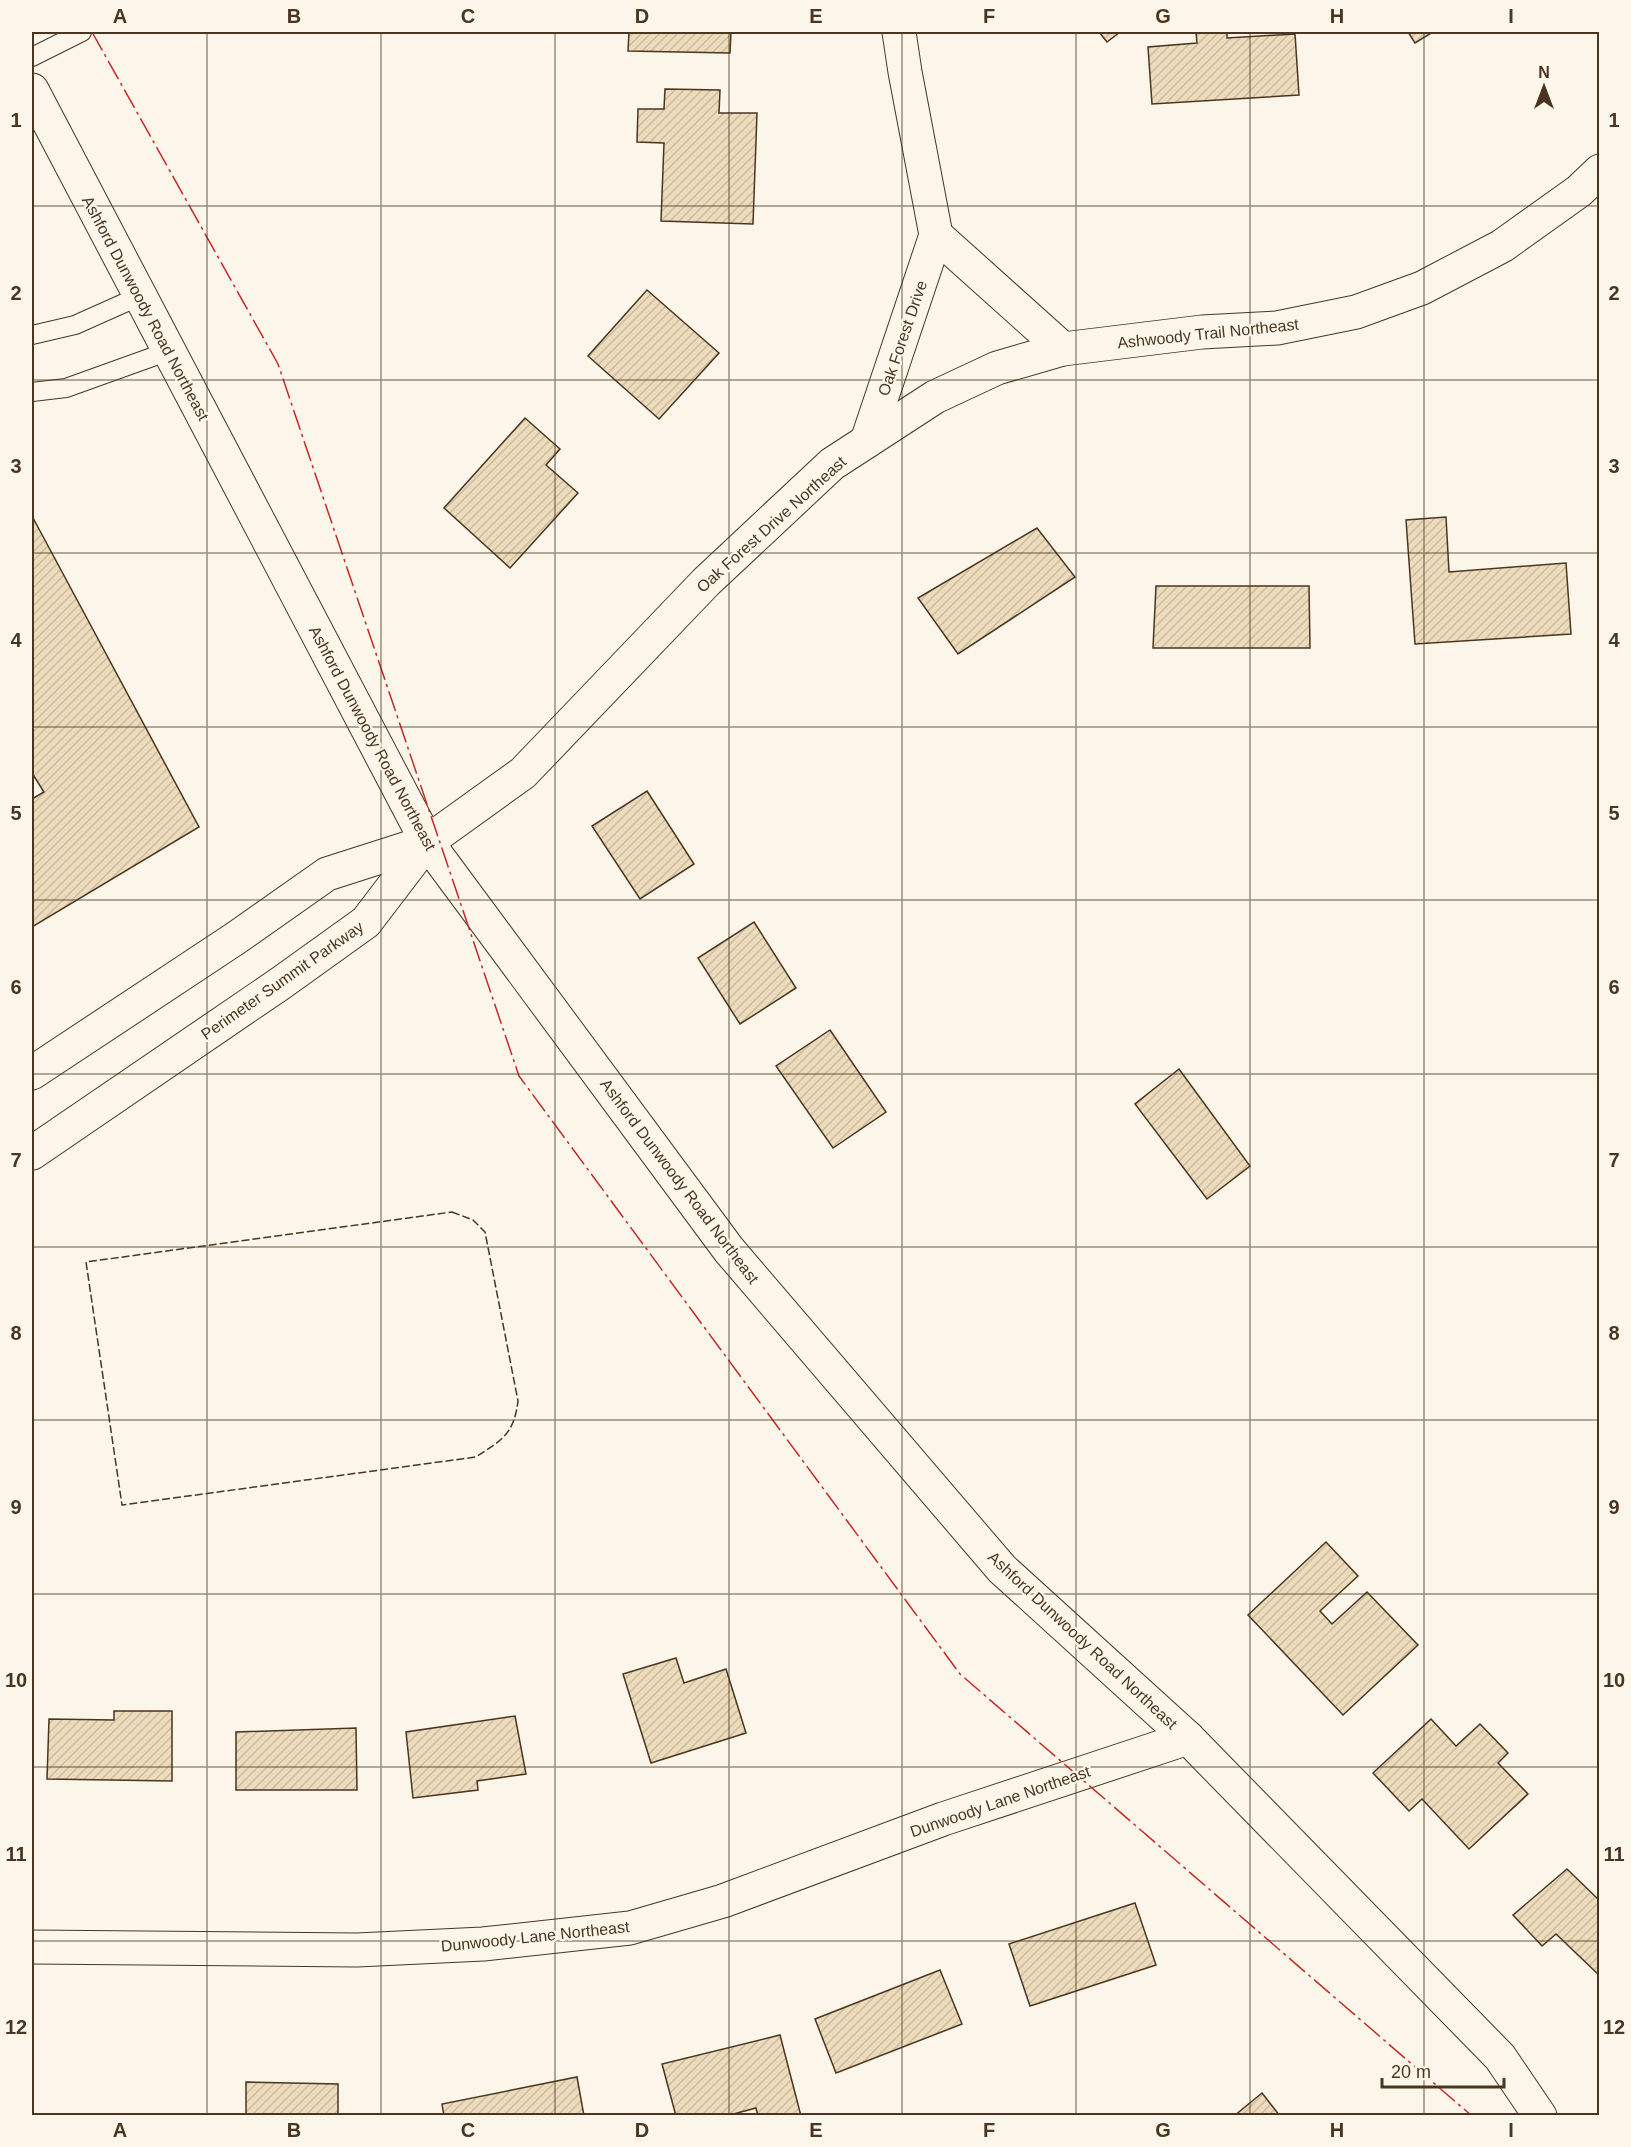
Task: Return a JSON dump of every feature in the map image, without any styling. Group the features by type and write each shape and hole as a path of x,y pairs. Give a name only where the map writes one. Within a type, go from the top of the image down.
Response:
{"main road":[{"path":"899,32 936,235 1063,349"},
{"name":"Ashford Dunwoody Road Northeast","path":"32,90 427,842 729,1250 1002,1569 1188,1738 1500,2057 1540,2115"},
{"name":"Ashwoody Trail Northeast","path":"1063,349 1202,332 1277,328 1356,312 1422,288 1502,246 1579,191 1599,171"},
{"name":"Oak Forest Drive","path":"867,441 936,235"},
{"name":"Oak Forest Drive Northeast","path":"427,842 523,773 706,582 832,464 935,397 997,368 1063,349"},
{"path":"32,1073 236,938 327,874 427,842"},
{"name":"Perimeter Summit Parkway","path":"32,1153 281,983 366,922 427,842"},
{"name":"Dunwoody Lane Northeast","path":"32,1947 357,1950 483,1944 630,1928 723,1901 943,1819 1188,1738"}],"lane":[{"path":"32,57 82,32"},
{"path":"32,335 75,325 140,296"},
{"path":"32,392 66,388 169,351"}],"building":[{"path":"629,32 731,32 730,53 628,51"},
{"path":"1099,32 1120,32 1107,42"},
{"path":"1196,32 1227,32 1227,38 1295,34 1299,95 1152,104 1148,47 1197,43"},
{"path":"1408,32 1433,32 1415,43"},
{"path":"665,89 720,90 719,113 757,113 753,224 661,221 664,143 637,142 638,109 664,109"},
{"path":"647,290 719,353 659,419 588,356"},
{"path":"525,418 560,449 546,465 578,493 510,568 444,508"},
{"path":"32,516 199,827 32,927 32,799 44,792 32,773"},
{"path":"1446,517 1449,572 1566,563 1571,634 1415,644 1406,520"},
{"path":"1037,528 1075,577 958,654 918,598"},
{"path":"1156,586 1309,586 1310,648 1153,648"},
{"path":"647,791 694,864 640,899 592,826"},
{"path":"754,922 796,988 740,1024 698,958"},
{"path":"830,1030 886,1112 833,1148 776,1066"},
{"path":"1179,1069 1250,1166 1207,1199 1135,1104"},
{"path":"1326,1542 1358,1576 1320,1611 1332,1624 1367,1592 1418,1645 1343,1715 1248,1615"},
{"path":"676,1658 684,1683 726,1669 746,1733 651,1763 623,1674"},
{"path":"114,1711 172,1711 172,1781 47,1779 49,1719 114,1720"},
{"path":"515,1716 526,1774 477,1781 478,1790 413,1798 406,1732"},
{"path":"1431,1719 1456,1746 1480,1724 1508,1753 1498,1763 1528,1794 1469,1849 1422,1799 1409,1811 1373,1773"},
{"path":"356,1728 357,1790 236,1790 236,1732"},
{"path":"1567,1869 1600,1901 1600,1976 1556,1934 1542,1946 1513,1915"},
{"path":"1135,1903 1156,1965 1030,2006 1009,1944"},
{"path":"940,1970 962,2024 836,2073 815,2019"},
{"path":"780,2035 801,2116 758,2116 756,2108 726,2116 676,2116 662,2064"},
{"path":"577,2077 584,2116 444,2116 442,2104"},
{"path":"246,2082 338,2084 338,2116 246,2116"},
{"path":"1262,2093 1280,2116 1234,2116"}],"fence":[{"path":"452,1212 473,1220 485,1232 518,1401 510,1429 500,1441 476,1457 122,1505 86,1262 452,1212"}],"power":[{"path":"92,32 278,364 519,1076 960,1674 1472,2116"}]}
